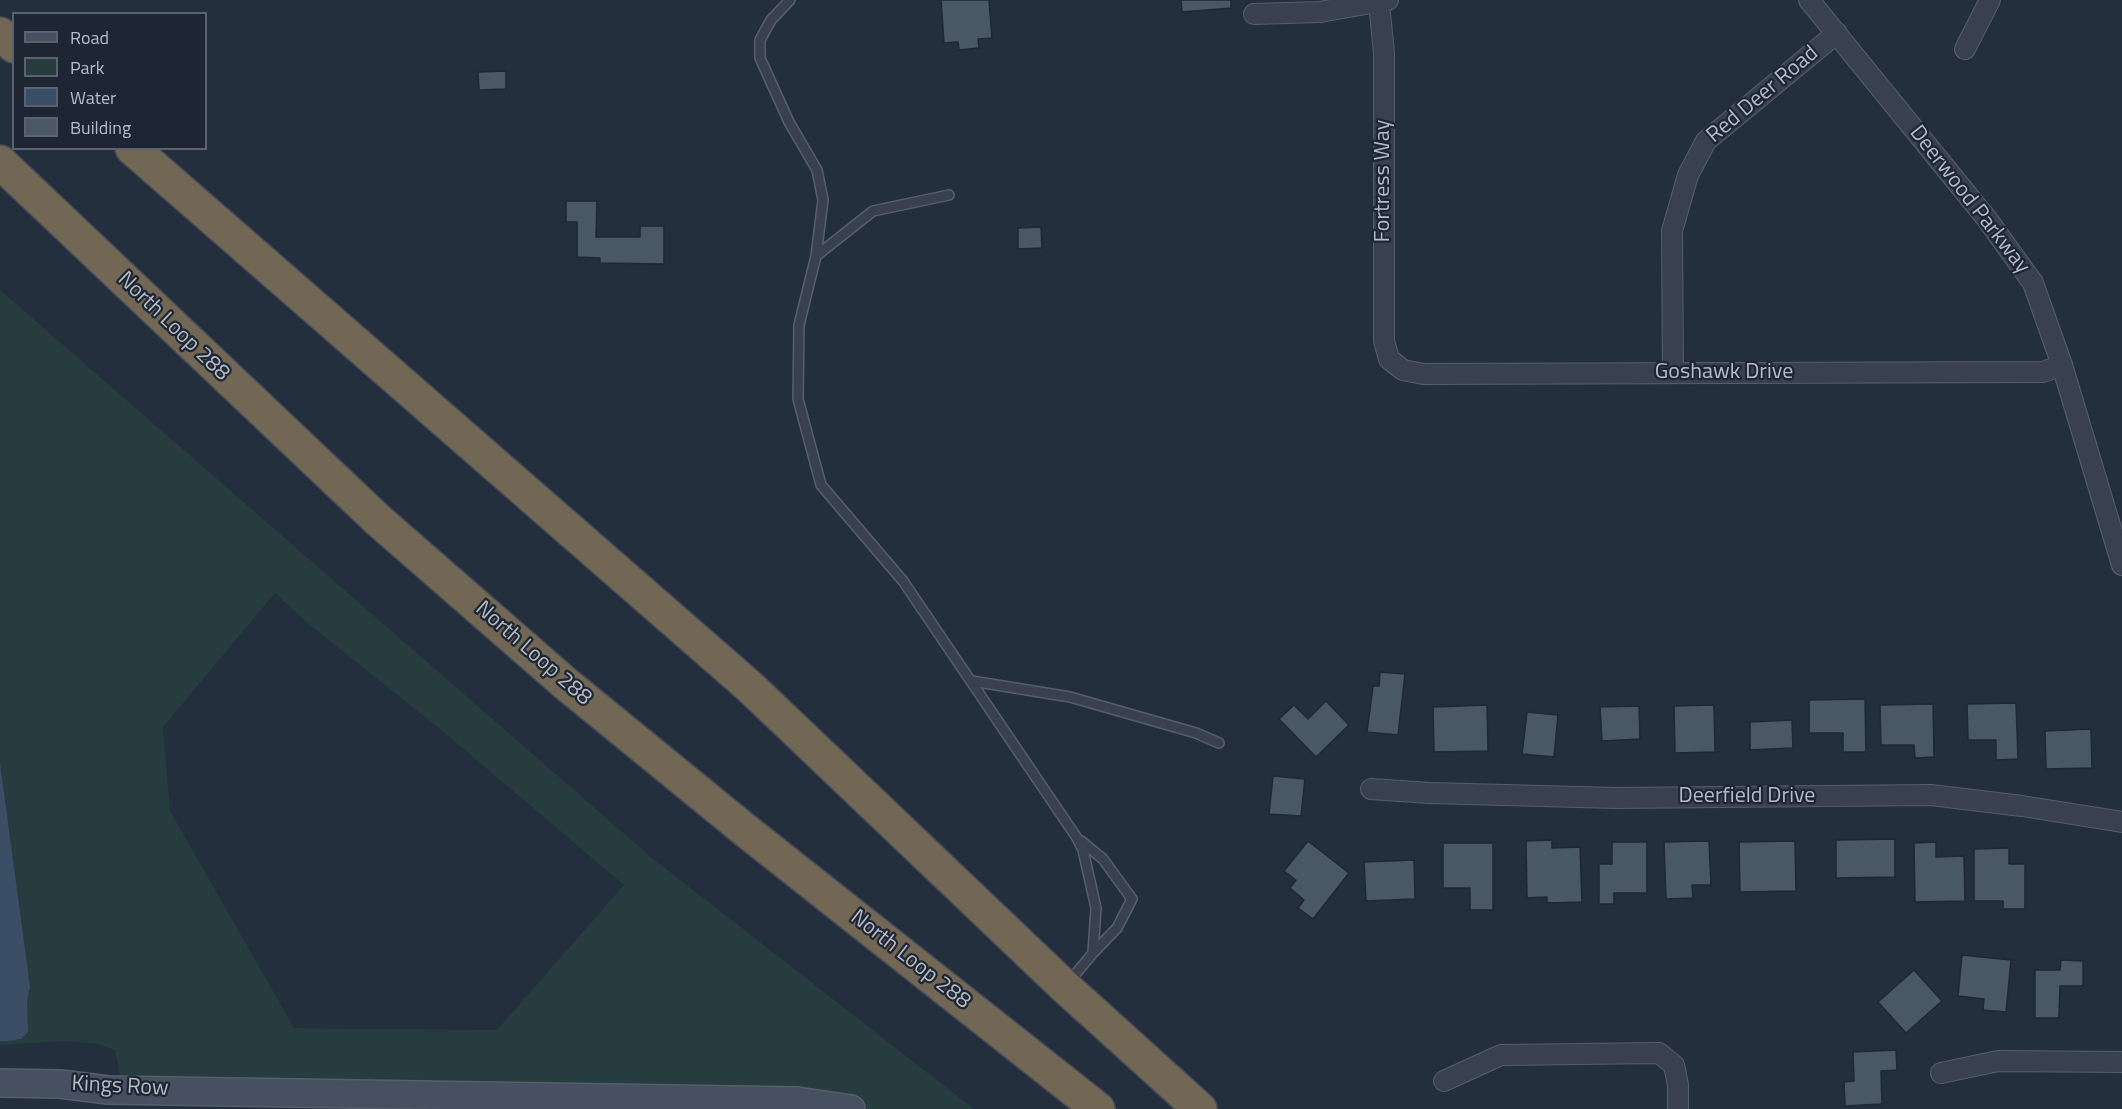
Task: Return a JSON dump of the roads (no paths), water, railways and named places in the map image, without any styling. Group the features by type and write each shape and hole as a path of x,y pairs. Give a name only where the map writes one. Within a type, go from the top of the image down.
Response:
{"highway":[{"path":"0,34 12,44"},
{"path":"134,150 750,687 1065,987 1200,1109"},
{"name":"North Loop 288","path":"0,162 378,520 565,683 745,830 1098,1109"}],"street":[{"name":"Deerwood Parkway","path":"1809,0 1987,219 2033,283 2062,365 2122,565"},
{"path":"1965,49 1990,0"},
{"path":"1254,14 1320,12 1383,1"},
{"name":"Fortress Way","path":"1383,1 1384,341 1389,359"},
{"name":"Red Deer Road","path":"1673,373 1672,231 1688,175 1706,141 1837,33"},
{"name":"Goshawk Drive","path":"1389,359 1403,370 1423,374 2043,372 2062,365"},
{"name":"Deerfield Drive","path":"1371,789 1430,793 1616,798 1931,795 2122,822"},
{"path":"1444,1081 1502,1055 1659,1053 1674,1065 1678,1085 1678,1109"},
{"path":"1941,1073 1998,1061 2122,1062"},
{"name":"Kings Row","path":"0,1083 60,1084 108,1099 386,1102 797,1101 851,1109"}],"lane":[{"path":"790,0 771,20 760,40 760,58 789,122 816,170 823,200 816,256 799,325 798,399 821,485 903,581 1077,838 1083,850 1096,908 1093,953"},
{"path":"816,256 873,211 949,195"},
{"path":"972,681 1070,696 1196,733 1219,743"},
{"path":"1065,987 1117,928 1132,899 1103,859 1077,838"}],"water":[{"path":"0,763 30,987 27,1001 28,1032 21,1039 8,1041 0,1041"}]}
